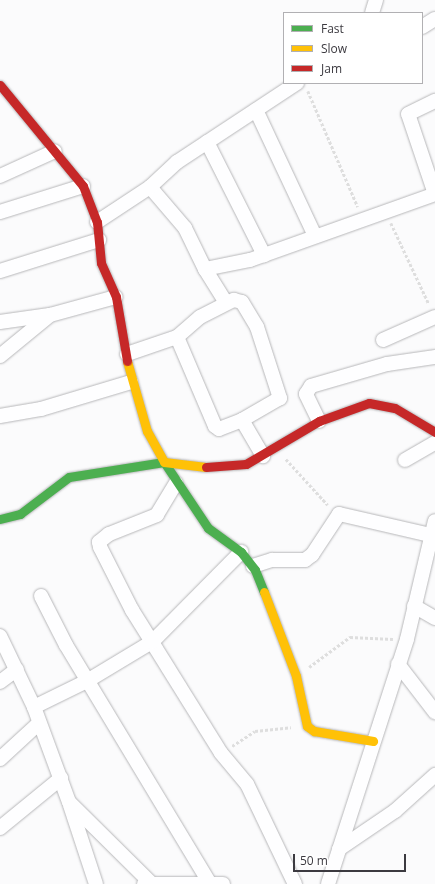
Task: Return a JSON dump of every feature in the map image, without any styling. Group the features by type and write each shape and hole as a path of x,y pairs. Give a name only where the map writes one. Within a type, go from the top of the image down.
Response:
{"street":[{"path":"372,12 376,0"},
{"path":"423,26 435,20"},
{"path":"0,85 83,186 97,222 101,263 116,297 131,382 147,431 176,483 208,528 241,552 253,566 296,676 307,726 314,731 374,740"},
{"path":"97,222 150,187 177,162 207,142 256,110 302,86"},
{"path":"205,269 264,255 315,236 364,221 435,194 408,114 435,101"},
{"path":"256,110 315,236"},
{"path":"207,142 264,255"},
{"path":"0,176 54,151"},
{"path":"0,212 83,186"},
{"path":"150,187 185,228 205,269 226,303"},
{"path":"0,271 99,240"},
{"path":"0,322 50,315 116,297"},
{"path":"127,354 177,337 200,317 226,303 240,300 257,327 280,394 276,402 242,420 219,428 215,426 177,337"},
{"path":"383,340 433,314"},
{"path":"0,356 50,315"},
{"path":"319,420 306,394 311,386 387,364 435,357"},
{"path":"0,416 41,409 131,382"},
{"path":"0,519 20,514 69,477 164,462 231,467 263,456 319,420 378,402 394,408 435,432"},
{"path":"242,420 263,456"},
{"path":"405,460 435,443"},
{"path":"176,483 151,520 109,534 99,542 118,588 221,753 247,784 295,884"},
{"path":"253,566 272,560 305,560 312,555 339,514 430,535"},
{"path":"328,884 407,639 430,535 435,521"},
{"path":"34,707 87,681 152,642 241,552"},
{"path":"41,596 87,681 209,882"},
{"path":"414,606 435,618"},
{"path":"0,636 34,707 61,778 96,884"},
{"path":"398,664 435,712"},
{"path":"0,682 17,669"},
{"path":"0,759 39,723"},
{"path":"339,849 395,811 435,775"},
{"path":"0,828 61,778"},
{"path":"69,802 148,883 209,882 223,884"}],"path":[{"path":"302,86 364,221"},
{"path":"386,212 433,314"},
{"path":"279,446 288,464 339,514"},
{"path":"296,676 350,638 407,639"},
{"path":"221,753 255,731 307,726"}],"traffic: fast":[{"path":"0,519 20,514 69,477 164,462 208,528 241,552 255,570 264,592"}],"traffic: slow":[{"path":"127,361 147,431 164,462 206,467"},
{"path":"264,592 296,676 307,726 314,731 373,741"}],"traffic: jam":[{"path":"0,85 83,186 97,222 101,263 116,297 127,361"},
{"path":"206,467 246,464 319,421 369,403 395,408 435,432"}]}
